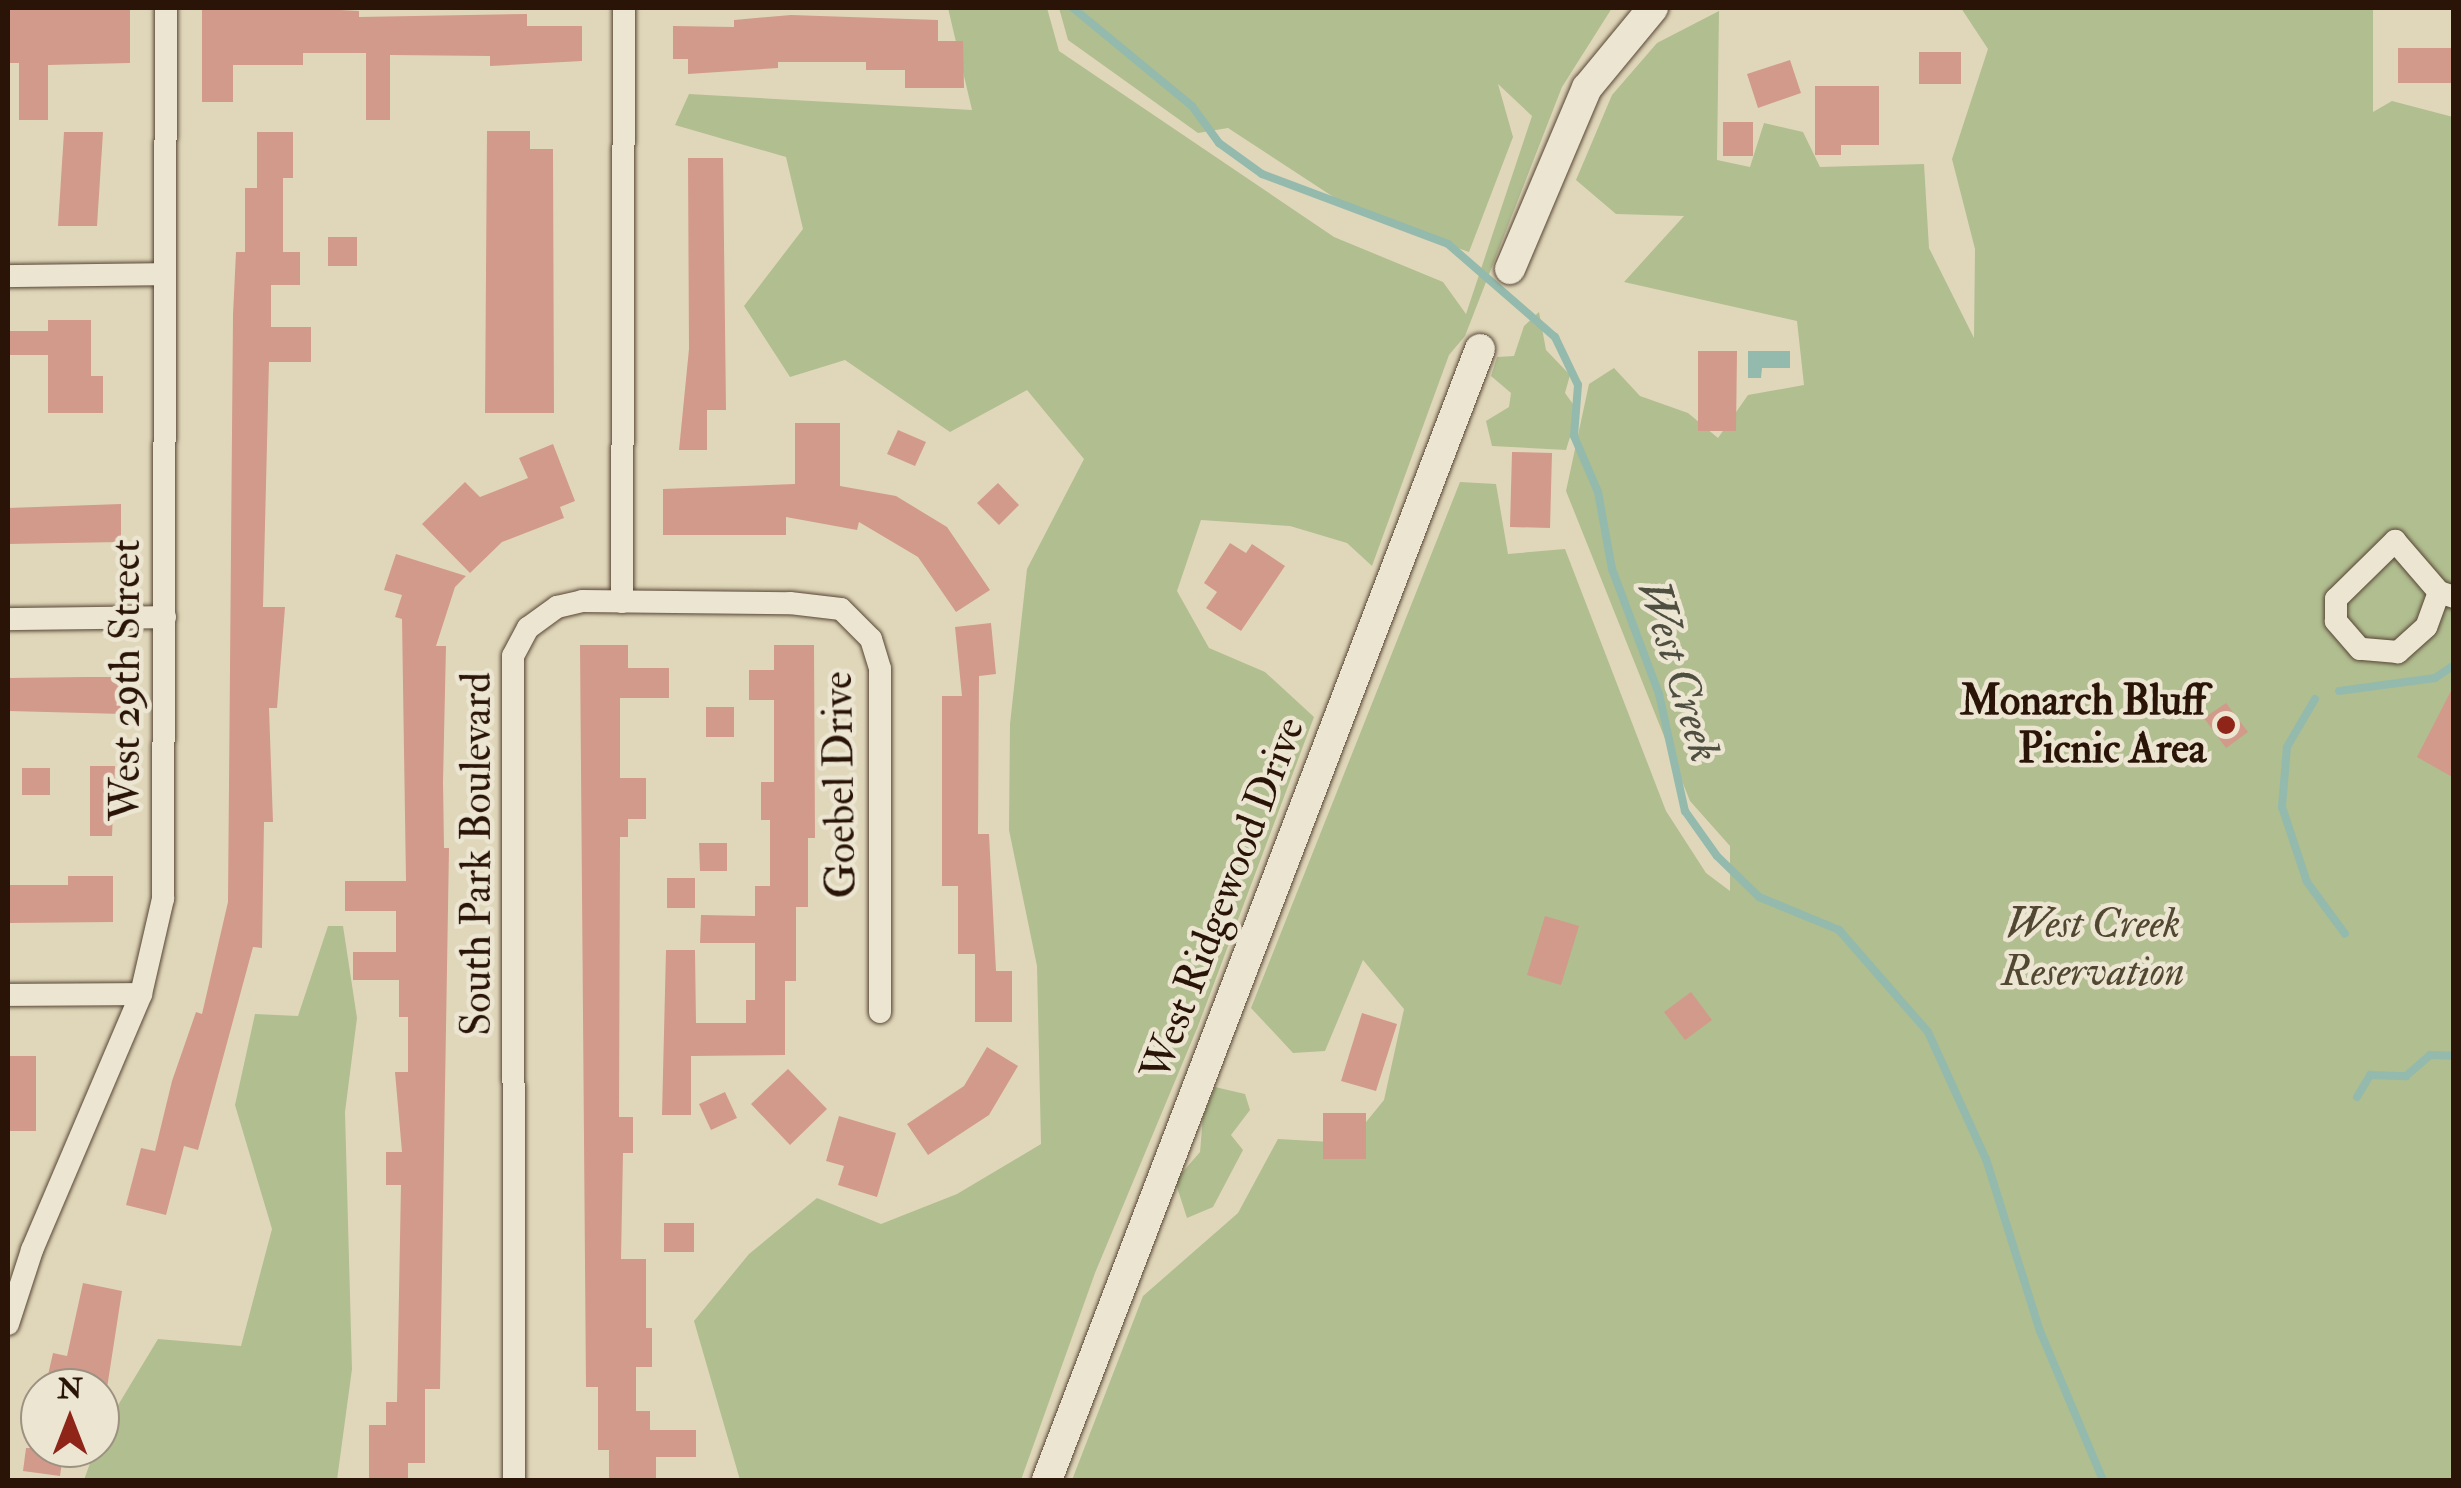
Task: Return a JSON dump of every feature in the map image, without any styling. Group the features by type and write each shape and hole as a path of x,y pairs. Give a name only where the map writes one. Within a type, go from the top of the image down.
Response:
{"street":[{"name":"West 29th Street","path":"8,1324 32,1250 141,994 162,899 166,8"},
{"path":"622,602 624,8"},
{"path":"1510,269 1587,88 1652,8"},
{"path":"8,276 165,274"},
{"name":"West Ridgewood Drive","path":"1047,1480 1480,349"},
{"path":"2395,541 2446,595 2426,626 2398,652 2360,649 2336,621 2336,598 2395,541"},
{"name":"Goebel Drive","path":"622,602 841,608 872,639 880,669 880,1012"},
{"name":"South Park Boulevard","path":"514,1480 513,656 528,628 557,607 622,602"},
{"path":"8,619 165,617"},
{"path":"8,995 141,994"}],"green space":[{"path":"948,8 1047,8 1059,51 1334,237 1443,282 1466,314 1532,116 1498,84 1513,137 1469,252 1358,213 1228,128 1198,133 1068,40 1059,8 1612,8 1562,87 1465,336 1449,355 1372,566 1347,543 1290,526 1201,520 1177,591 1209,648 1265,672 1314,717 1198,1026 1095,1273 1021,1480 740,1480 694,1321 749,1254 817,1198 881,1224 957,1194 1041,1144 1037,966 1009,830 1010,724 1027,569 1084,459 1027,390 950,432 845,360 790,377 744,306 803,229 786,157 675,125 689,94 972,110"},
{"name":"West Creek Reservation","path":"1961,8 2373,8 2373,112 2392,101 2453,117 2453,1480 1072,1480 1143,1296 1238,1213 1278,1139 1349,1143 1384,1100 1404,1009 1363,960 1325,1051 1293,1053 1251,1008 1460,482 1496,484 1508,554 1565,549 1666,811 1706,873 1730,891 1730,846 1690,801 1566,491 1589,384 1614,368 1640,396 1688,413 1718,438 1748,395 1804,385 1797,321 1624,282 1684,216 1616,214 1576,180 1612,95 1657,43 1719,11 1717,160 1750,167 1764,123 1803,132 1820,167 1924,164 1929,248 1974,338 1975,249 1952,159 1988,49"},
{"path":"1539,312 1546,350 1570,375 1565,393 1578,411 1566,450 1492,446 1486,421 1509,407 1511,393 1491,376 1497,357 1514,356 1524,326"},
{"path":"328,926 343,926 357,1018 345,1112 352,1369 337,1480 84,1480 88,1468 120,1468 120,1402 158,1339 241,1346 272,1229 235,1105 255,1014 298,1016"},
{"path":"1215,1087 1245,1094 1250,1110 1231,1135 1243,1150 1213,1207 1187,1218 1175,1181 1200,1152 1203,1117"}],"water":[{"path":"1748,351 1790,351 1790,368 1762,368 1761,378 1748,378"}],"building":[{"path":"8,10 130,10 130,63 48,65 48,120 19,120 19,63 8,63"},
{"path":"202,10 359,11 359,17 527,14 527,26 582,26 582,61 490,66 490,56 390,55 390,120 366,120 366,53 303,53 303,65 233,65 233,102 202,102"},
{"path":"791,15 938,20 938,41 963,41 964,88 905,88 905,70 866,70 866,62 778,62 778,68 688,74 688,59 673,59 673,26 734,27 734,20"},
{"path":"2398,48 2454,48 2454,83 2398,83"},
{"path":"1919,52 1961,52 1961,84 1919,84"},
{"path":"1790,60 1801,93 1758,108 1747,74"},
{"path":"1815,86 1879,86 1879,145 1841,145 1841,155 1815,155"},
{"path":"1723,122 1753,122 1753,156 1723,156"},
{"path":"487,131 530,131 530,149 553,149 554,413 485,413"},
{"path":"64,132 103,132 97,226 58,226"},
{"path":"257,132 293,132 293,178 283,178 283,252 300,252 300,285 271,285 271,327 311,327 311,362 269,362 263,607 285,607 277,708 269,708 273,822 264,822 262,948 253,947 198,1150 184,1146 166,1215 126,1205 141,1148 155,1151 172,1081 196,1012 202,1014 228,902 233,315 236,252 245,252 245,188 257,188"},
{"path":"688,158 723,158 726,410 707,410 707,450 679,450 689,349"},
{"path":"328,237 357,237 357,266 328,266"},
{"path":"48,320 91,320 91,376 103,376 103,413 48,413 48,355 8,355 8,331 48,331"},
{"path":"1698,351 1737,351 1736,431 1698,431"},
{"path":"795,423 840,423 840,486 896,496 947,527 990,590 956,612 918,557 859,522 857,530 786,517 786,535 663,535 663,489 795,484"},
{"path":"898,430 926,442 915,466 887,454"},
{"path":"553,444 575,501 560,507 564,518 502,542 470,573 422,524 465,482 480,497 528,478 519,458"},
{"path":"1512,452 1552,453 1550,528 1510,527"},
{"path":"998,483 1019,505 999,525 977,503"},
{"path":"121,504 121,542 8,544 8,508"},
{"path":"1230,543 1246,553 1252,544 1285,566 1241,631 1206,608 1217,592 1204,583"},
{"path":"396,554 466,576 455,587 436,646 446,646 443,782 444,848 449,848 440,1389 425,1389 425,1463 408,1463 408,1480 369,1480 369,1425 386,1425 386,1402 397,1402 401,1185 386,1185 386,1152 402,1152 395,1072 408,1072 408,1017 399,1017 399,980 353,980 353,952 396,952 396,911 345,911 345,881 406,881 402,619 395,617 402,595 384,590"},
{"path":"991,623 996,674 979,676 978,834 989,834 996,971 1012,971 1012,1022 975,1022 975,954 958,954 958,886 942,886 942,696 962,696 955,627"},
{"path":"580,645 628,645 628,668 669,668 669,698 620,698 620,778 646,778 646,819 628,819 628,837 620,837 619,1117 633,1117 633,1153 623,1153 621,1259 646,1259 646,1328 652,1328 652,1367 636,1367 636,1411 650,1411 650,1430 696,1430 696,1457 656,1457 656,1480 609,1480 609,1450 598,1450 598,1387 586,1387"},
{"path":"774,645 814,645 815,838 808,838 808,907 796,907 796,981 785,981 785,1055 691,1056 691,1115 662,1115 666,950 695,950 696,1023 746,1023 746,1000 755,1000 755,943 700,943 701,915 755,916 755,886 770,886 770,820 761,820 761,782 774,782 774,700 749,700 749,670 774,670"},
{"path":"124,677 124,714 8,711 8,678"},
{"path":"2454,685 2454,778 2417,757"},
{"name":"Monarch Bluff Picnic Area","path":"2226,703 2248,732 2226,748 2204,718"},
{"path":"706,707 734,707 734,737 706,737"},
{"path":"90,766 115,766 112,836 90,836"},
{"path":"22,768 50,768 50,795 22,795"},
{"path":"699,843 727,843 727,871 700,871"},
{"path":"68,876 113,876 113,922 10,923 10,885 68,885"},
{"path":"667,878 695,878 695,908 667,908"},
{"path":"1545,916 1579,926 1561,985 1527,975"},
{"path":"1691,992 1712,1020 1685,1040 1664,1012"},
{"path":"1362,1013 1397,1024 1376,1091 1341,1081"},
{"path":"987,1047 1018,1066 989,1115 928,1155 907,1124 964,1086"},
{"path":"8,1056 36,1056 36,1131 8,1131"},
{"path":"788,1069 827,1109 790,1145 751,1104"},
{"path":"725,1092 737,1118 711,1130 699,1104"},
{"path":"1323,1113 1366,1113 1366,1159 1323,1159"},
{"path":"839,1116 896,1133 877,1197 838,1185 844,1166 826,1161"},
{"path":"664,1223 694,1223 694,1252 664,1252"},
{"path":"83,1283 122,1291 110,1368 50,1368 53,1353 67,1356"},
{"path":"23,1468 61,1468 60,1476 23,1471"}],"waterway":[{"name":"West Creek","path":"1073,8 1192,106 1219,143 1262,174 1448,244 1555,337 1578,385 1574,436 1598,492 1612,569 1659,694 1685,811 1717,856 1759,897 1839,930 1928,1032 1986,1159 2040,1331 2103,1480"},
{"path":"2339,691 2435,678 2454,665"},
{"path":"2315,699 2287,747 2282,807 2307,882 2345,934"},
{"path":"2357,1097 2370,1075 2406,1076 2430,1055 2454,1056"}],"place":[{"name":"Monarch Bluff Picnic Area","path":"2226,725"}]}
